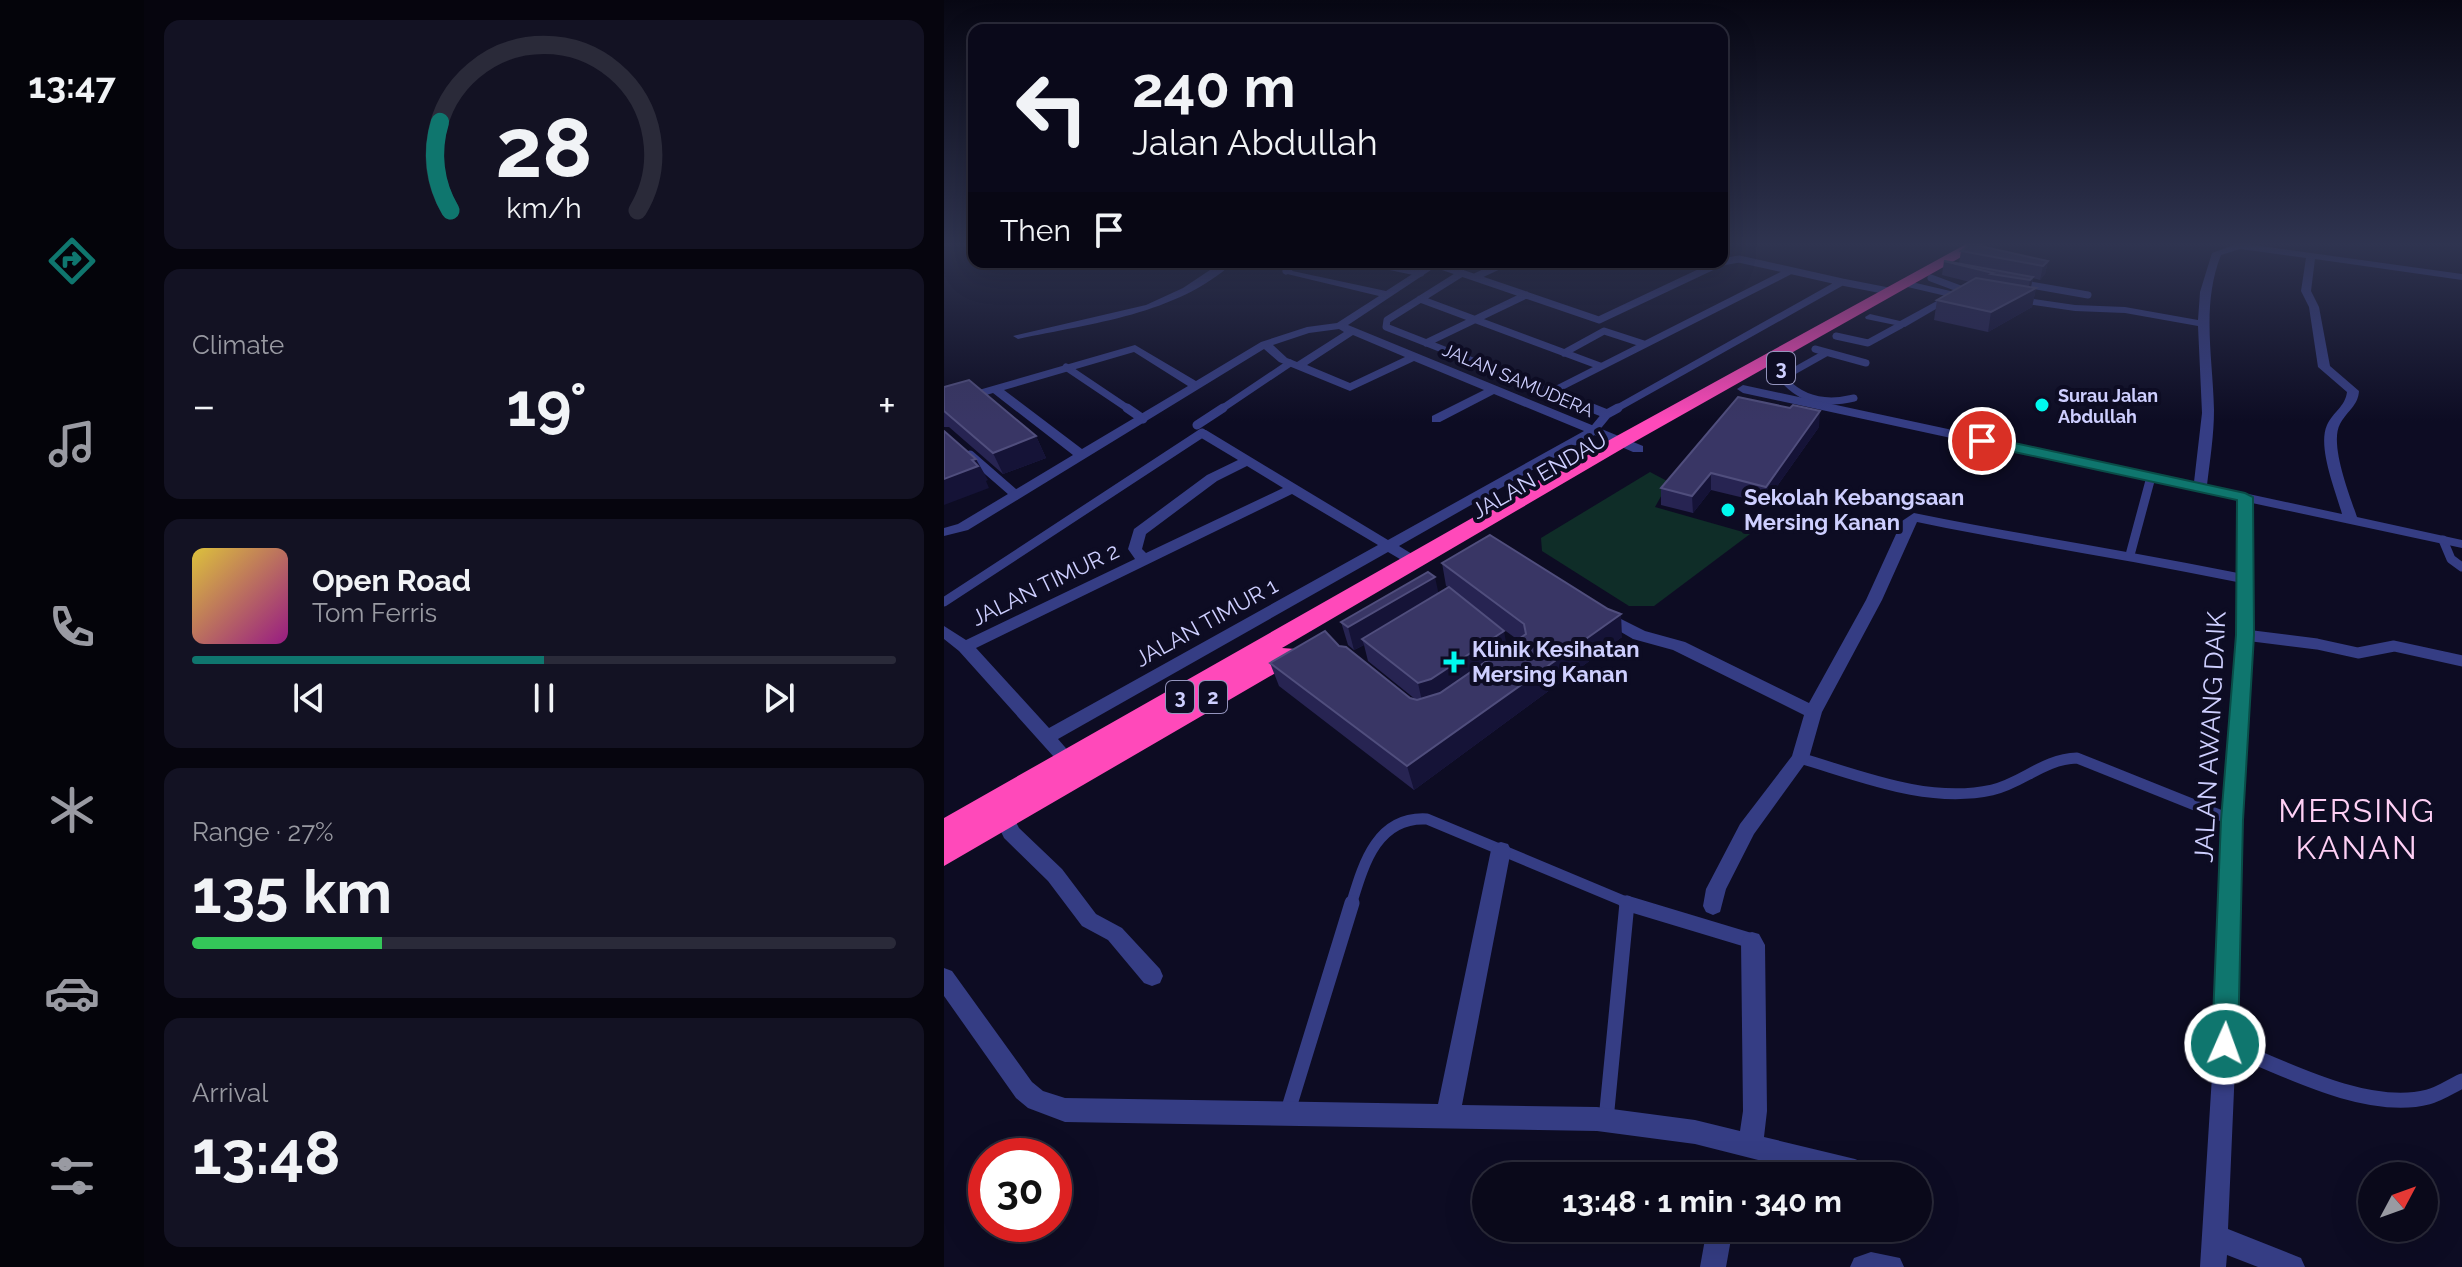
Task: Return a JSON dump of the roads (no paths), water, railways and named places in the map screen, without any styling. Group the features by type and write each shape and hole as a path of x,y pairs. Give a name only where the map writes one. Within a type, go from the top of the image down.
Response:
{"highway":[{"name":"JALAN ENDAU","path":"944,854 1482,540 1629,446 1871,302"},
{"name":"JALAN ENDAU","path":"944,832 1415,562 1629,446 1789,369 1893,302"}],"street":[{"path":"1018,336 1160,302"},
{"path":"1294,364 1379,302"},
{"path":"1870,317 1901,325 1941,302"},
{"path":"2037,302 2075,308 2125,310 2203,324"},
{"path":"2200,488 2208,414 2203,324 2205,302"},
{"path":"2312,302 2324,367 2353,391 2351,404 2336,420 2330,439 2351,520"},
{"path":"944,532 963,527 1265,344 1307,330 1346,328"},
{"name":"JALAN SAMUDERA","path":"1346,328 1629,446"},
{"path":"1265,344 1276,355 1350,387 1415,356"},
{"path":"944,404 1135,348 1196,386"},
{"path":"995,389 1082,455"},
{"path":"1436,419 1494,389"},
{"path":"1743,389 2462,544"},
{"path":"1200,429 1246,461 1415,562"},
{"name":"JALAN TIMUR 1","path":"1047,737 1593,431"},
{"name":"JALAN TIMUR 2","path":"1144,561 1135,549 1139,532 1212,478 1246,461"},
{"name":"JALAN TIMUR 2","path":"965,647 1293,488"},
{"name":"JALAN AWANG DAIK","path":"2213,1267 2225,1044 2232,820 2245,635 2245,497"},
{"path":"1713,906 1716,889 1747,829 1800,758 1813,712 1874,600 1909,521 1914,517 2028,541 2130,555 2246,579"},
{"path":"1586,606 1617,626 1679,646 1813,712"},
{"path":"944,631 965,647 1068,761"},
{"path":"1005,819 1011,833 1049,868 1089,920 1115,934 1152,976"},
{"path":"1448,1116 1501,850"},
{"path":"1751,1146 1755,1111 1752,941"},
{"path":"944,978 1024,1090 1050,1106 1065,1110 1606,1120 1695,1132 1815,1162"},
{"path":"2214,1237 2292,1267"},
{"path":"1713,1267 1717,1242"},
{"path":"1863,1267 1891,1267"}],"lane":[{"path":"1415,302 1387,320 1386,327 1607,414"},
{"path":"1428,302 1600,366"},
{"path":"1415,356 1511,302"},
{"path":"1547,302 1599,320 1637,302"},
{"path":"1551,392 1728,302"},
{"path":"1593,431 1607,414 1806,302"},
{"path":"1599,320 1604,331"},
{"path":"1836,336 1868,343 1901,325"},
{"path":"1564,353 1604,331 1644,344"},
{"path":"1820,351 1866,363"},
{"path":"944,602 1294,364"},
{"path":"1066,367 1143,419"},
{"path":"1789,369 1786,382 1799,393 1829,402 1854,398"},
{"path":"956,443 1016,495"},
{"path":"2130,555 2151,477"},
{"path":"2443,540 2451,559 2462,567"},
{"path":"2245,635 2358,653 2386,645 2462,661"},
{"path":"1800,758 1875,780 1941,793 1974,794 1998,789 2058,757 2077,758 2232,820"},
{"path":"1287,1114 1370,850 1396,826 1419,817 1627,903 1752,941"},
{"path":"1606,1120 1627,903"},
{"path":"2225,1044 2366,1095 2424,1098 2462,1081"}],"place":[{"name":"Surau Jalan Abdullah","path":"2042,405"},
{"name":"Sekolah Kebangsaan Mersing Kanan","path":"1728,510"},
{"name":"Klinik Kesihatan Mersing Kanan","path":"1454,662"}],"district":[{"name":"MERSING KANAN","path":"2357,828"}]}
